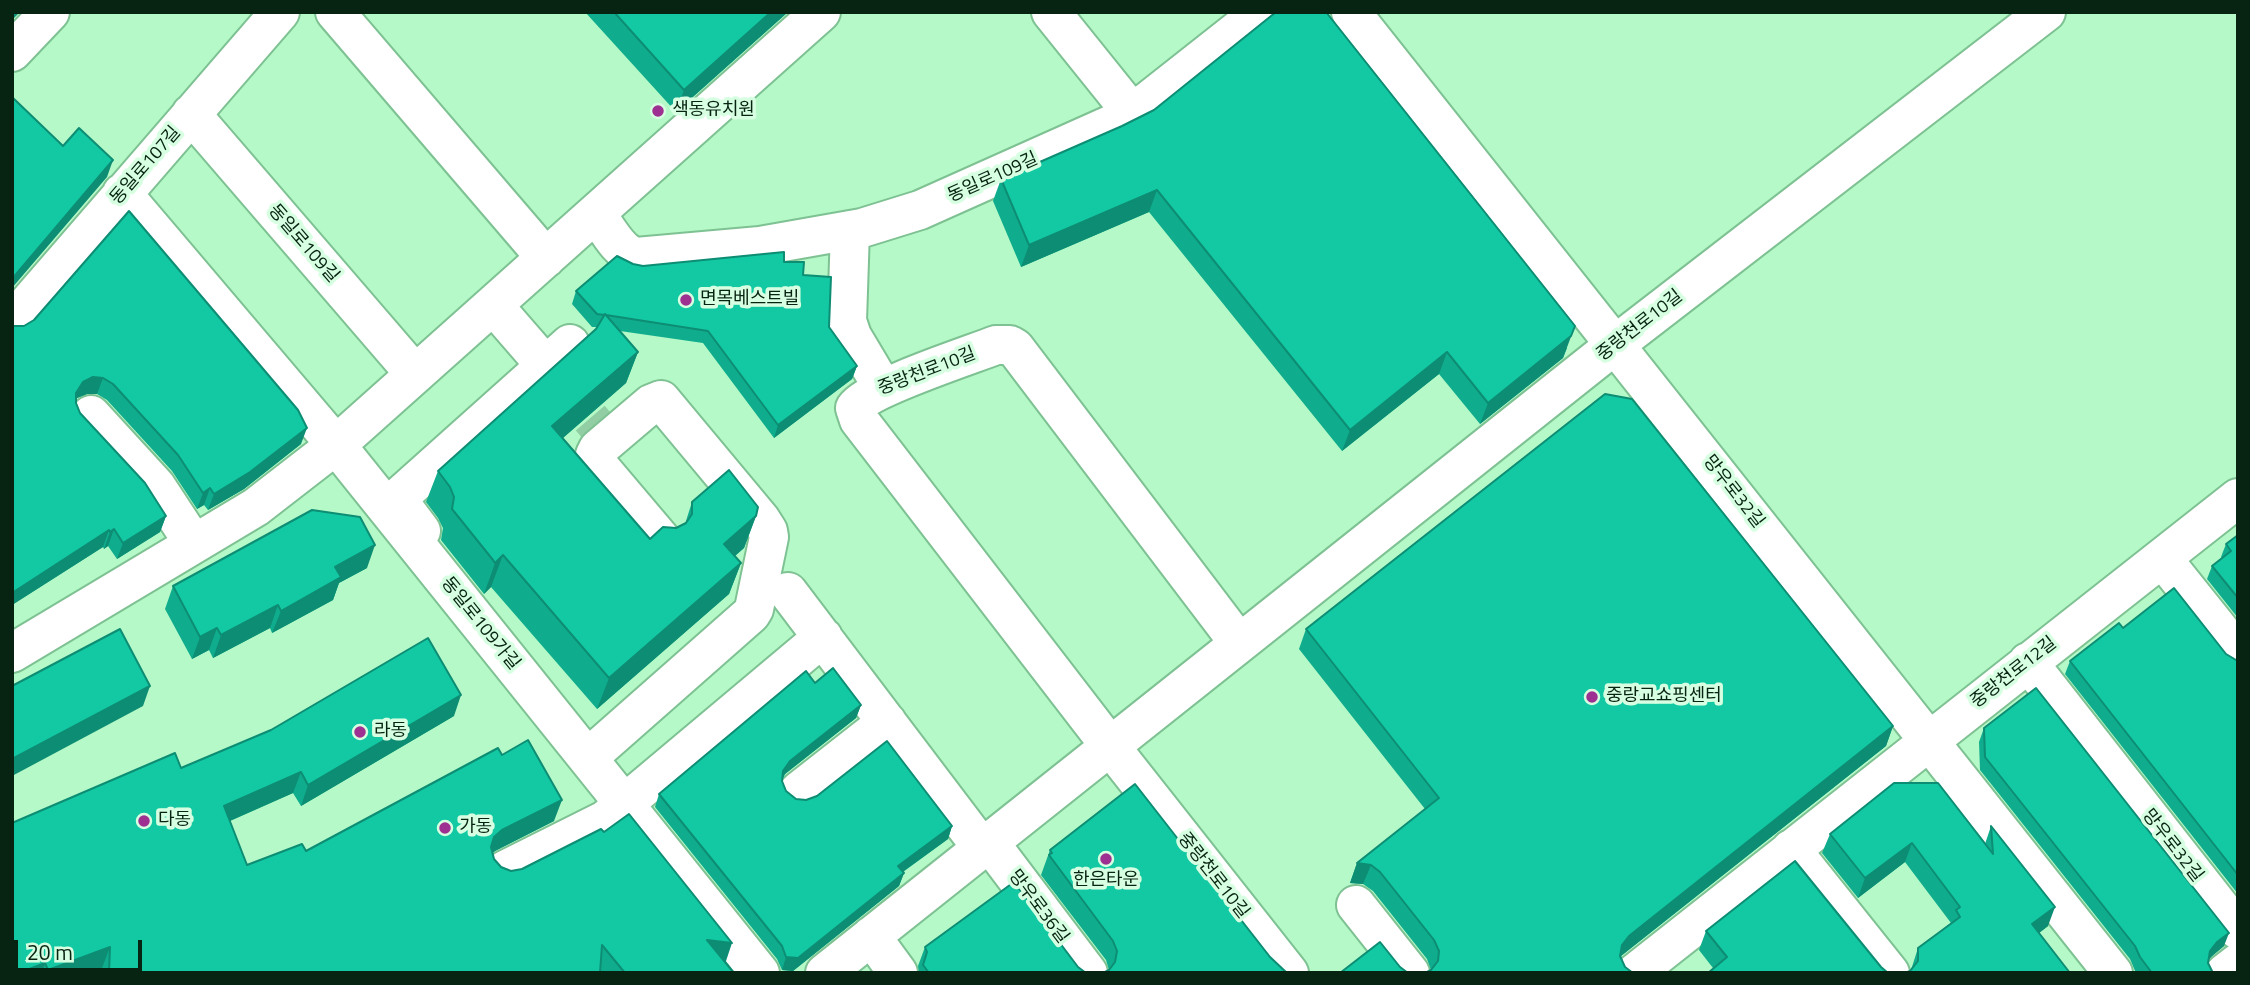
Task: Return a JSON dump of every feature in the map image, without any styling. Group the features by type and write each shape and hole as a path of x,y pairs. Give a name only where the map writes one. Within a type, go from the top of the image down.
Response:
{"street":[{"path":"12,52 50,12"},
{"name":"동일로107길","path":"12,322 280,12"},
{"path":"335,12 546,258"},
{"path":"12,653 256,507 336,445 821,12"},
{"path":"1051,12 1133,114"},
{"name":"동일로109길","path":"596,213 624,250 630,256 636,257 760,246 850,230 888,220 934,204 1133,114 1261,12"},
{"name":"망우로32길","path":"1352,12 2113,973"},
{"name":"중랑천로10길","path":"825,973 1616,344 2046,12"},
{"name":"동일로109길","path":"191,114 415,374"},
{"path":"122,193 336,445"},
{"path":"850,230 847,321 852,335 883,388"},
{"path":"493,305 558,355 405,490 400,496 400,503 594,753 751,614 769,537 761,520 661,400 651,404 598,449 595,455 599,466 660,538"},
{"name":"중랑천로10길","path":"1239,643 1015,348 1010,345 996,345 883,388 859,401 855,408 859,419 1110,746 1289,973"},
{"path":"91,415 156,486 194,544"},
{"name":"동일로109가길","path":"336,445 594,753 625,803 760,973"},
{"name":"중랑천로12길","path":"1647,969 1791,849 2238,498"},
{"path":"2162,558 2238,653"},
{"path":"788,592 985,845"},
{"path":"505,870 599,823 822,637"},
{"name":"망우로32길","path":"2028,663 2238,930"},
{"path":"799,791 887,722"},
{"name":"망우로36길","path":"985,845 1088,973"},
{"path":"1791,849 1891,973"},
{"path":"1356,905 1410,973"},
{"path":"871,936 898,973"},
{"path":"2225,973 2238,963"}],"building":[{"path":"614,12 771,12 684,90"},
{"path":"1276,12 1326,12 1575,326 1571,336 1488,403 1447,352 1350,430 1157,190 1029,245 1001,179 1154,110"},
{"path":"12,97 63,146 79,128 113,160 12,279"},
{"path":"129,211 298,410 307,428 250,472 214,494 210,488 203,493 178,455 113,384 103,378 93,377 83,382 76,393 80,413 145,483 166,516 123,543 114,529 110,532 109,530 12,593 12,326 24,326 34,320"},
{"path":"784,252 784,262 804,262 803,275 831,277 829,327 857,366 778,425 708,331 597,314 576,291 617,256 643,266"},
{"path":"605,314 638,352 552,426 650,539 663,527 676,528 686,523 692,514 692,502 729,470 758,507 756,516 724,544 741,563 609,678 503,555 495,563 452,509 454,497 438,471 596,329"},
{"name":"중랑교쇼핑센터","path":"1605,394 1632,399 1893,726 1629,936 1622,945 1620,956 1625,967 1633,973 1425,973 1438,961 1439,951 1434,940 1380,872 1371,865 1357,863 1439,798 1306,629"},
{"path":"312,510 360,517 375,545 335,567 341,577 281,611 278,605 221,635 217,628 200,637 173,586"},
{"path":"2238,535 2238,598 2212,566 2231,551 2226,544"},
{"path":"2174,588 2226,654 2238,660 2238,875 2070,661 2119,623 2123,628"},
{"path":"120,629 150,686 12,759 12,686"},
{"path":"428,638 461,695 308,785 301,772 224,806 247,865 302,844 306,851 498,748 502,755 528,740 562,800 502,830 494,837 491,847 494,859 501,867 511,871 522,869 601,829 604,832 629,814 732,943 707,940 734,973 625,973 602,945 600,973 109,973 110,947 48,970 45,963 16,973 12,962 12,823 175,753 181,768 271,730"},
{"path":"833,668 861,705 790,761 783,771 782,781 786,791 796,799 806,800 817,796 887,741 952,826 898,866 904,873 798,958 786,957 782,946 659,794 806,671 815,683"},
{"path":"2036,688 2229,933 2210,951 2208,963 2213,973 2152,973 2135,946 1985,757 1984,728"},
{"path":"1894,783 1938,783 1993,854 1991,826 2055,907 2032,924 2070,973 1905,973 1918,961 1918,948 1960,917 1956,910 1960,907 1912,843 1865,878 1830,834"},
{"path":"1135,784 1270,957 1287,973 1103,973 1115,962 1117,951 1113,941 1049,855 1052,853 1050,850"},
{"path":"1795,861 1888,973 1708,973 1727,957 1706,931"},
{"path":"1014,882 1078,967 1086,973 929,973 923,965 927,952 925,947"},
{"path":"1380,942 1408,973 1340,973"}],"tunnel":[{"path":"553,375 609,440"}],"place":[{"name":"색동유치원","path":"658,111"},
{"name":"면목베스트빌","path":"686,300"},
{"name":"중랑교쇼핑센터","path":"1592,697"},
{"name":"라동","path":"360,732"},
{"name":"다동","path":"144,821"},
{"name":"가동","path":"445,828"},
{"name":"한은타운","path":"1106,859"}]}
